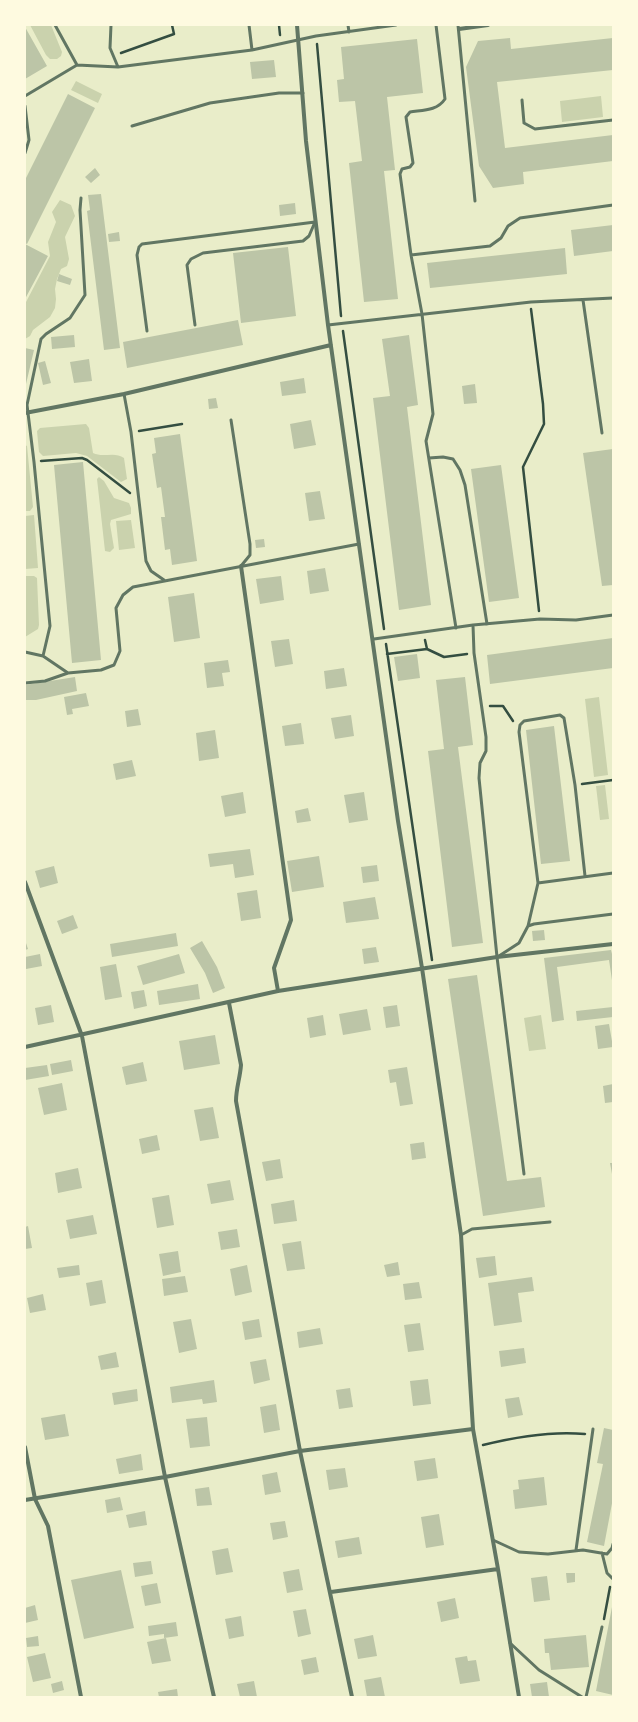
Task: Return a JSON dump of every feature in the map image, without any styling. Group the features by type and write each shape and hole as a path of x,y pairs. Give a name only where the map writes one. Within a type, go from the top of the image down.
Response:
{"street":[{"path":"297,25 306,141 328,325 374,639 398,821 422,968 460,1235 475,1447 493,1540 519,1697"},
{"path":"458,27 488,25"},
{"path":"27,413 124,394 331,345"},
{"path":"241,566 291,920 274,968 278,991"},
{"path":"25,882 82,1036 165,1477 214,1697"},
{"path":"25,1047 82,1036 278,991 497,957 613,944"},
{"path":"229,1003 241,1065 236,1089 236,1101 300,1451 352,1697"},
{"path":"25,1500 165,1477 300,1451 473,1429"},
{"path":"25,1447 35,1499 48,1526 81,1697"},
{"path":"331,1592 498,1569"}],"lane":[{"path":"56,25 77,65"},
{"path":"111,25 110,48 118,67"},
{"path":"249,25 252,50"},
{"path":"348,25 349,32"},
{"path":"25,96 77,65 118,67 252,50 316,36 396,25"},
{"path":"436,25 445,99 441,105 436,108 410,112 406,117 413,163 410,167 402,169 400,174 411,255 422,314 433,414 426,441 456,628"},
{"path":"458,27 475,201"},
{"path":"132,126 210,103 279,93 303,93"},
{"path":"522,100 524,123 535,129 613,120"},
{"path":"25,106 29,140 25,154"},
{"path":"43,656 50,626 27,403 41,339 70,318 85,295 80,210 81,198"},
{"path":"411,255 490,246 501,238 508,226 520,218 613,205"},
{"path":"195,325 187,265 191,259 203,253 303,241 309,236 315,222"},
{"path":"147,331 137,255 139,247 142,244 315,222"},
{"path":"328,325 531,302 613,298"},
{"path":"583,300 602,433"},
{"path":"124,394 131,432 146,561 151,571 164,580"},
{"path":"231,420 250,544 250,555 241,566"},
{"path":"429,458 443,457 453,459 460,470 465,485 486,624"},
{"path":"25,683 46,681 68,673 101,670 114,665 120,651 116,608 123,595 133,587 359,544"},
{"path":"374,639 473,625 540,619 576,620 613,615"},
{"path":"473,625 474,653 480,706 486,737 486,750 480,763 479,778 497,957 524,1174"},
{"path":"25,652 43,656 68,673"},
{"path":"497,957 519,943 528,926 538,884 519,732 520,725 524,721 560,715 564,718 575,785 585,876"},
{"path":"538,884 613,873"},
{"path":"528,926 613,914"},
{"path":"460,1235 472,1229 550,1222"},
{"path":"576,1550 593,1429"},
{"path":"493,1540 519,1552 548,1554 576,1550 607,1554 612,1548 613,1544"},
{"path":"602,1553 606,1573 612,1579"},
{"path":"586,1697 602,1627"},
{"path":"510,1643 538,1670 582,1697"}],"path":[{"path":"113,56 174,34 172,25"},
{"path":"316,36 342,324"},
{"path":"531,302 544,424 523,468 540,619"},
{"path":"131,432 182,424"},
{"path":"34,462 82,458 87,460 139,501"},
{"path":"387,654 427,649 444,657 474,653"},
{"path":"480,706 503,706 519,732"},
{"path":"589,783 613,780"},
{"path":"475,1447 505,1440 570,1433 592,1435"},
{"path":"602,1627 612,1579"}],"green space":[{"path":"30,25 51,25 62,52 61,56 57,59 50,59 46,55"},
{"path":"76,81 102,94 98,103 71,90"},
{"path":"601,96 603,117 562,122 560,101"},
{"path":"60,200 71,205 75,216 65,237 69,259 67,266 61,269 57,279 55,289 55,308 50,317 33,330 30,336 25,339 25,304 50,256 48,242 56,222 52,212"},
{"path":"86,424 89,428 93,453 101,455 117,455 124,458 127,479 121,482 87,456 76,453 43,456 39,452 37,431 40,428"},
{"path":"25,445 27,446 33,507 30,511 25,511"},
{"path":"99,477 104,481 114,498 129,503 131,508 131,514 111,520 110,524 114,548 110,552 105,551 97,479"},
{"path":"34,515 38,568 25,569 25,516"},
{"path":"131,520 135,548 119,550 116,521"},
{"path":"25,576 34,576 37,578 39,625 38,629 25,637"},
{"path":"599,697 608,775 594,777 585,699"},
{"path":"605,785 609,819 600,820 596,786"},
{"path":"541,1015 546,1049 529,1051 524,1018"}],"building":[{"path":"25,27 47,66 25,79"},
{"path":"510,38 511,49 613,38 613,70 497,82 505,148 613,135 613,161 523,172 524,184 493,188 479,166 466,67 478,41"},
{"path":"417,39 423,93 387,97 395,170 384,171 398,299 364,302 349,163 362,161 355,101 339,102 337,80 344,79 341,47"},
{"path":"274,60 276,77 252,79 250,62"},
{"path":"68,94 95,108 27,244 25,243 25,180"},
{"path":"95,168 100,175 91,183 85,177"},
{"path":"101,194 120,348 104,350 87,211 90,210 88,195"},
{"path":"295,203 296,214 280,216 279,205"},
{"path":"613,225 613,251 574,256 571,230"},
{"path":"119,232 120,241 109,242 108,234"},
{"path":"25,244 48,256 25,299"},
{"path":"288,247 296,316 241,323 233,253"},
{"path":"565,248 567,274 430,288 427,263"},
{"path":"59,274 72,279 70,285 57,281"},
{"path":"238,320 243,345 127,368 123,342"},
{"path":"74,335 75,347 52,349 51,337"},
{"path":"409,335 418,405 407,407 431,605 399,610 373,398 390,396 382,339"},
{"path":"25,348 34,350 26,384 25,384"},
{"path":"89,359 92,381 74,383 70,362"},
{"path":"45,361 51,383 43,385 38,363"},
{"path":"304,378 306,393 282,396 280,382"},
{"path":"475,384 477,403 464,404 462,386"},
{"path":"216,398 218,408 209,409 208,399"},
{"path":"311,420 316,445 294,449 290,424"},
{"path":"180,434 197,561 172,565 170,549 165,550 161,517 165,517 161,487 157,488 152,454 156,453 154,438"},
{"path":"613,449 613,585 602,586 583,453"},
{"path":"83,462 101,660 72,663 54,465"},
{"path":"501,465 519,598 489,602 471,469"},
{"path":"320,491 325,519 309,521 305,493"},
{"path":"264,539 265,547 256,548 255,540"},
{"path":"325,568 329,591 310,594 307,571"},
{"path":"281,576 284,600 260,604 256,579"},
{"path":"194,593 200,638 174,642 168,597"},
{"path":"613,638 613,668 490,684 487,655"},
{"path":"289,639 293,664 275,667 271,641"},
{"path":"417,654 420,678 398,681 394,657"},
{"path":"228,660 230,672 222,673 224,686 207,688 204,663"},
{"path":"344,668 347,686 326,689 324,671"},
{"path":"75,677 77,691 36,700 25,700 25,685"},
{"path":"465,677 473,745 458,747 483,943 452,947 428,751 444,749 436,680"},
{"path":"86,693 89,706 72,709 73,714 67,715 64,697"},
{"path":"138,709 141,725 127,727 125,711"},
{"path":"351,715 354,736 335,739 331,718"},
{"path":"301,723 304,744 285,746 282,726"},
{"path":"554,726 570,861 541,864 526,730"},
{"path":"215,730 219,758 199,761 196,733"},
{"path":"132,760 136,776 116,780 113,764"},
{"path":"243,792 246,813 225,817 221,796"},
{"path":"364,792 368,820 349,823 344,795"},
{"path":"308,808 311,821 297,823 295,811"},
{"path":"250,849 254,875 235,878 233,864 210,867 208,854"},
{"path":"319,856 324,887 292,892 287,861"},
{"path":"377,865 379,881 363,883 361,867"},
{"path":"54,866 58,883 40,888 35,871"},
{"path":"257,890 261,918 241,921 237,893"},
{"path":"375,897 379,919 346,923 343,902"},
{"path":"73,915 78,928 62,934 57,921"},
{"path":"544,930 545,940 533,941 532,931"},
{"path":"176,933 178,946 112,957 110,944"},
{"path":"25,940 28,949 25,950"},
{"path":"202,941 217,967 225,988 213,993 205,973 190,948"},
{"path":"376,947 379,962 364,964 362,949"},
{"path":"611,950 613,954 613,987 609,960 557,967 564,1020 552,1022 544,958"},
{"path":"40,954 42,966 26,969 25,957"},
{"path":"179,954 185,973 143,985 137,966"},
{"path":"116,964 122,997 105,1000 100,967"},
{"path":"477,975 507,1181 541,1177 545,1207 483,1216 448,979"},
{"path":"198,984 200,999 159,1005 157,991"},
{"path":"144,990 147,1006 134,1009 131,992"},
{"path":"51,1005 54,1022 38,1025 35,1008"},
{"path":"397,1005 400,1026 386,1028 383,1007"},
{"path":"613,1007 613,1017 577,1021 576,1011"},
{"path":"367,1009 371,1030 343,1035 339,1014"},
{"path":"323,1015 326,1035 310,1038 307,1018"},
{"path":"609,1024 613,1047 598,1049 595,1026"},
{"path":"215,1035 220,1064 184,1070 179,1041"},
{"path":"71,1060 73,1071 52,1075 50,1064"},
{"path":"143,1062 147,1081 126,1085 122,1067"},
{"path":"47,1065 49,1076 25,1080 25,1068"},
{"path":"407,1067 413,1104 400,1106 396,1082 390,1083 388,1070"},
{"path":"62,1083 67,1110 44,1115 38,1088"},
{"path":"613,1084 613,1102 605,1103 603,1086"},
{"path":"213,1107 219,1138 200,1141 194,1110"},
{"path":"157,1135 160,1150 142,1154 139,1139"},
{"path":"424,1142 426,1158 412,1160 410,1144"},
{"path":"280,1159 283,1178 266,1181 262,1162"},
{"path":"610,1163 613,1163 613,1174 612,1174"},
{"path":"78,1168 82,1188 58,1193 55,1173"},
{"path":"230,1180 234,1200 211,1204 207,1184"},
{"path":"169,1195 174,1225 157,1228 152,1198"},
{"path":"294,1200 297,1221 274,1224 271,1204"},
{"path":"93,1215 97,1234 70,1239 66,1220"},
{"path":"28,1226 32,1248 25,1249 25,1227"},
{"path":"237,1229 240,1247 221,1250 218,1232"},
{"path":"301,1241 305,1269 287,1271 282,1244"},
{"path":"178,1251 181,1272 163,1276 159,1254"},
{"path":"495,1256 497,1275 479,1278 476,1258"},
{"path":"398,1262 400,1275 387,1277 384,1265"},
{"path":"79,1265 80,1275 59,1278 57,1268"},
{"path":"247,1265 252,1292 235,1296 230,1269"},
{"path":"185,1276 188,1292 164,1296 162,1279"},
{"path":"532,1277 534,1291 518,1293 522,1322 494,1326 488,1283"},
{"path":"102,1280 106,1303 90,1306 86,1283"},
{"path":"419,1282 422,1298 405,1300 403,1284"},
{"path":"43,1294 46,1310 30,1313 27,1298"},
{"path":"191,1319 197,1349 179,1353 173,1322"},
{"path":"259,1319 262,1337 245,1340 242,1322"},
{"path":"420,1323 424,1350 408,1352 404,1325"},
{"path":"320,1328 323,1344 299,1348 297,1332"},
{"path":"524,1348 526,1363 501,1367 499,1351"},
{"path":"116,1352 119,1367 101,1370 98,1356"},
{"path":"266,1359 270,1380 254,1384 250,1362"},
{"path":"428,1379 431,1404 413,1406 410,1381"},
{"path":"214,1380 217,1402 203,1404 202,1399 172,1403 170,1387"},
{"path":"350,1388 353,1407 339,1409 336,1390"},
{"path":"137,1389 138,1401 114,1405 112,1393"},
{"path":"519,1397 523,1415 508,1418 505,1399"},
{"path":"276,1404 280,1430 264,1433 260,1407"},
{"path":"65,1414 69,1436 45,1440 41,1418"},
{"path":"207,1417 210,1446 190,1448 186,1419"},
{"path":"604,1428 613,1430 613,1498 604,1546 587,1542 603,1464 597,1463"},
{"path":"141,1454 143,1470 119,1474 116,1459"},
{"path":"435,1458 438,1478 417,1481 414,1461"},
{"path":"345,1468 348,1487 329,1490 326,1470"},
{"path":"277,1472 281,1492 265,1495 262,1475"},
{"path":"544,1477 547,1505 515,1509 513,1490 519,1489 518,1480"},
{"path":"209,1487 212,1505 197,1506 195,1489"},
{"path":"120,1497 123,1510 107,1513 105,1500"},
{"path":"145,1511 147,1525 129,1528 126,1515"},
{"path":"439,1514 444,1545 426,1548 421,1517"},
{"path":"285,1521 288,1537 273,1540 270,1523"},
{"path":"359,1537 362,1554 338,1558 335,1541"},
{"path":"228,1548 233,1572 216,1575 212,1551"},
{"path":"151,1561 153,1574 135,1577 133,1563"},
{"path":"299,1569 303,1590 287,1593 283,1572"},
{"path":"121,1570 134,1628 84,1639 71,1580"},
{"path":"566,1573 575,1573 575,1582 567,1583"},
{"path":"547,1576 550,1600 534,1602 531,1578"},
{"path":"157,1583 161,1603 145,1606 141,1586"},
{"path":"455,1598 459,1618 441,1622 437,1602"},
{"path":"35,1605 38,1620 25,1623 25,1608"},
{"path":"613,1607 613,1695 596,1691"},
{"path":"306,1609 311,1634 298,1637 293,1611"},
{"path":"241,1616 244,1636 229,1639 225,1619"},
{"path":"176,1622 178,1636 164,1638 164,1634 149,1636 148,1626"},
{"path":"373,1635 377,1656 358,1659 354,1639"},
{"path":"586,1635 589,1667 551,1670 549,1653 545,1653 544,1639"},
{"path":"38,1636 39,1646 27,1647 26,1638"},
{"path":"166,1638 171,1661 152,1664 147,1642"},
{"path":"45,1653 51,1678 33,1682 27,1657"},
{"path":"467,1656 468,1661 476,1660 480,1681 460,1684 455,1658"},
{"path":"316,1657 319,1672 304,1675 301,1660"},
{"path":"381,1677 385,1697 367,1697 364,1680"},
{"path":"62,1681 64,1690 53,1693 51,1684"},
{"path":"254,1681 257,1697 240,1697 237,1684"},
{"path":"547,1682 549,1697 532,1697 530,1684"},
{"path":"177,1689 178,1697 159,1697 158,1692"}]}
